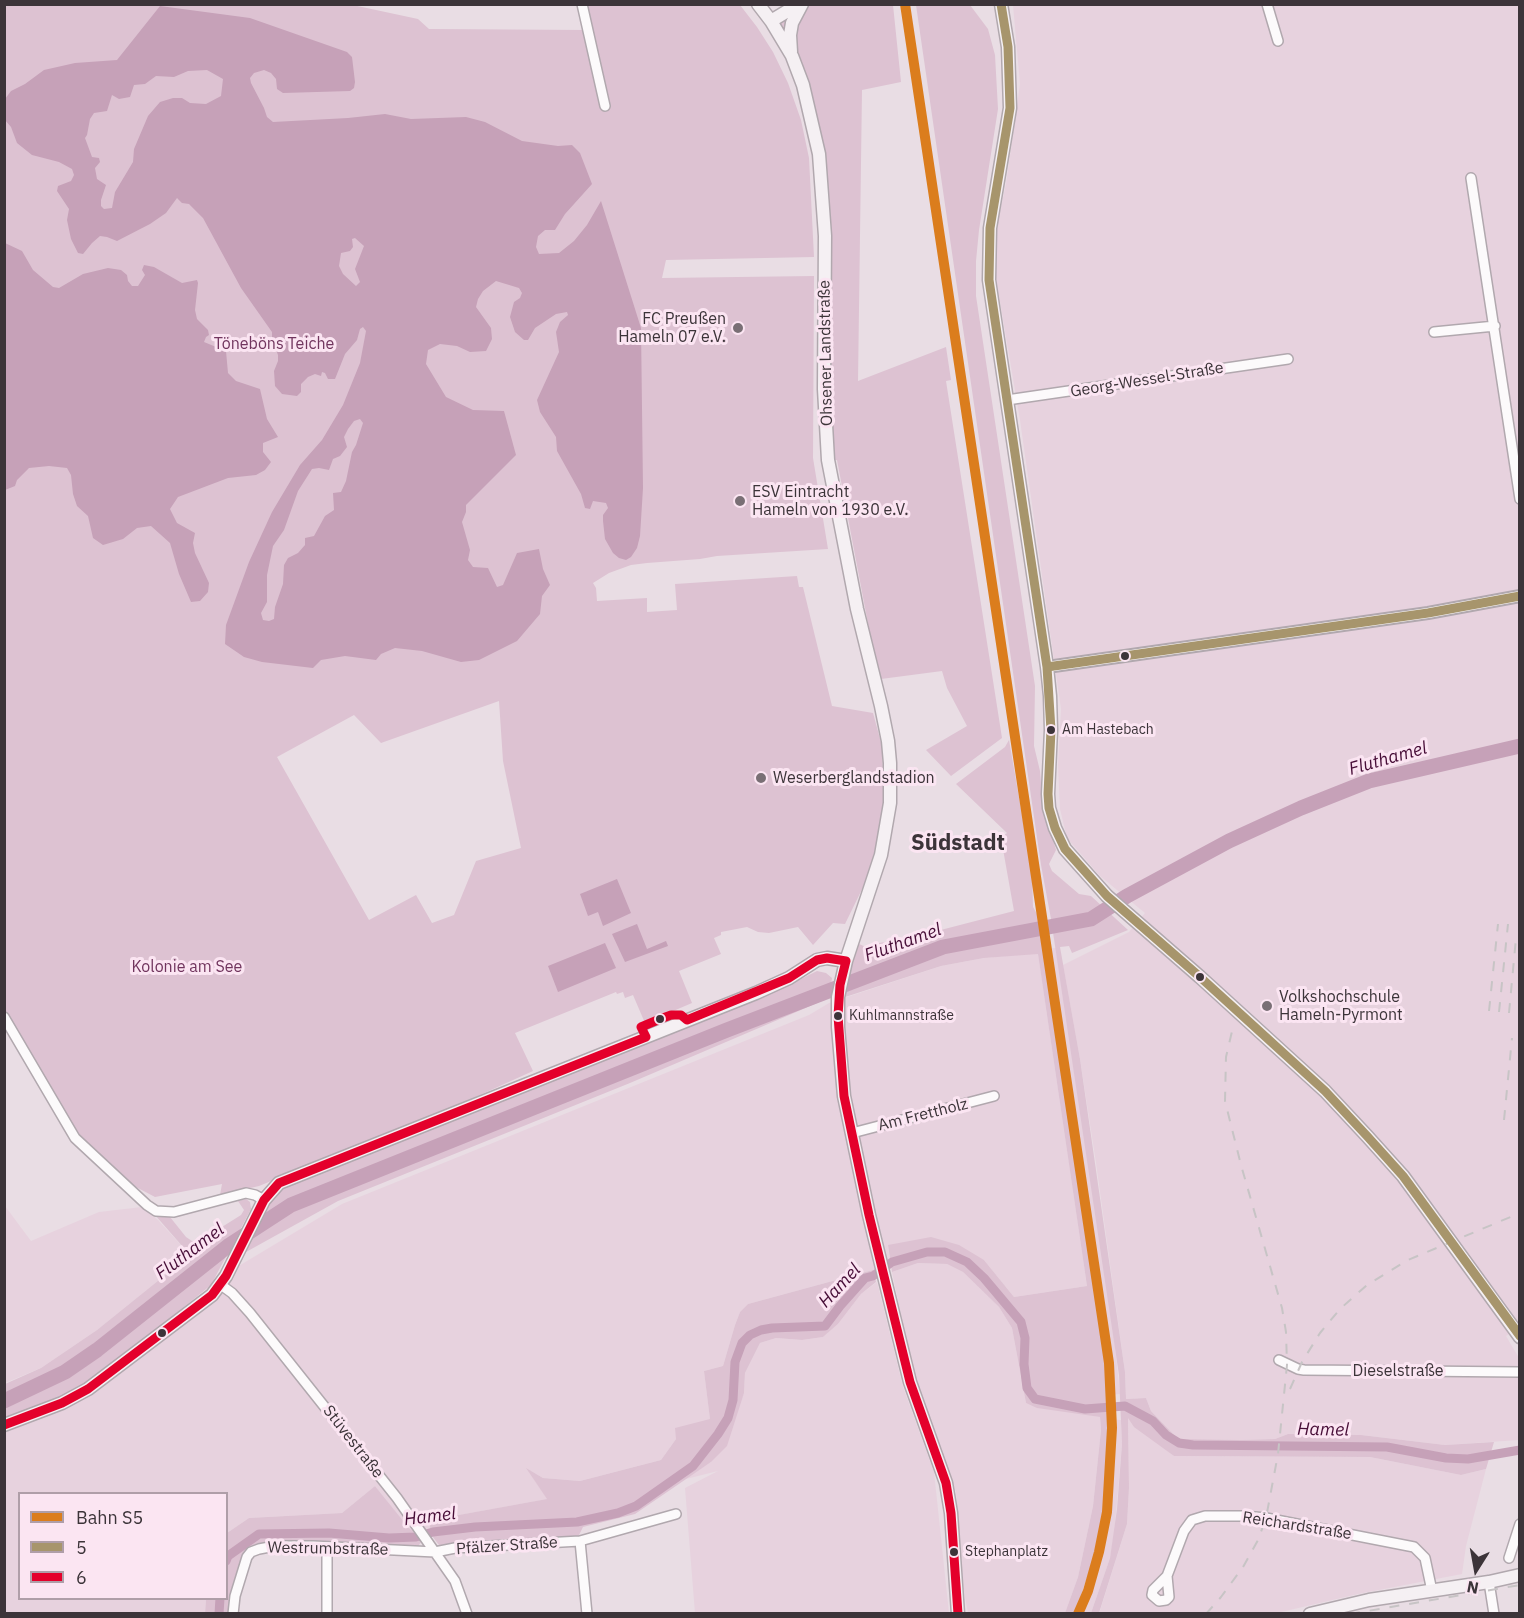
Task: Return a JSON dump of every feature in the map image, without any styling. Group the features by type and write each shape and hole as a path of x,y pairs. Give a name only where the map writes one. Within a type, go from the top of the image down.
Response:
{"main road":[{"path":"758,4 792,56"},
{"path":"771,21 800,4"},
{"path":"792,56 790,35 800,4"},
{"path":"1001,4 1008,47 1010,108 990,228 988,267 990,294 1047,667 1050,719 1047,774 1049,808 1055,828 1065,849 1107,896 1325,1091 1367,1136 1410,1185 1520,1337"},
{"name":"Ohsener Landstraße","path":"792,56 803,85 819,154 825,236 824,388 828,460 845,552 888,741 890,785 888,819 881,855 844,967"},
{"path":"4,1425 88,1389 212,1295 220,1285 264,1200 279,1183 294,1175 439,1120 756,993 789,978 817,960 827,958 844,967 838,997 844,1095 881,1264 910,1382 946,1484 951,1513 958,1614"},
{"path":"1310,1614 1369,1600 1489,1582 1520,1575"}],"street":[{"path":"582,4 605,106"},
{"path":"1267,4 1278,41"},
{"path":"1471,177 1520,499"},
{"path":"1434,332 1495,326"},
{"name":"Georg-Wessel-Straße","path":"1007,400 1288,359"},
{"path":"1047,667 1428,613 1520,596"},
{"path":"4,1017 75,1138 147,1205 156,1211 174,1212 246,1193 264,1200"},
{"name":"Am Frettholz","path":"852,1133 994,1096"},
{"name":"Stüvestraße","path":"220,1285 232,1293 250,1313 397,1498 455,1581 467,1614"},
{"name":"Dieselstraße","path":"1279,1360 1304,1370 1520,1372"},
{"name":"Pfälzer Straße","path":"435,1552 455,1548 580,1541 676,1514"},
{"name":"Reichardstraße","path":"1167,1576 1184,1531 1192,1520 1205,1516 1244,1516 1266,1518 1414,1547 1425,1558 1432,1591"},
{"path":"1509,1558 1520,1524"},
{"name":"Pfälzer Straße","path":"580,1541 586,1614"},
{"path":"327,1547 327,1614"},
{"name":"Westrumbstraße","path":"233,1614 235,1596 247,1557 259,1548 327,1547 435,1552"},
{"path":"1489,1582 1494,1612"}],"shaded area":[{"path":"1013,5 1519,5 1520,1327 1506,1336 1519,1358 1519,1440 1445,1445 1361,1435 1288,1434 1275,1439 1182,1439 1176,1437 1151,1411 1146,1398 1126,1399 1125,1372 1096,1163 1063,965 1129,932 1145,913 1100,876 1067,838 1060,809 1058,765 1061,709 1020,420 996,278 996,230 1006,184 1020,84"},
{"name":"Töneböns Teiche","path":"160,6 250,18 347,52 352,57 355,82 354,88 350,91 283,93 277,89 276,79 271,73 264,70 254,73 250,78 251,83 267,117 273,122 385,114 411,119 466,117 485,122 522,141 558,146 572,145 580,153 592,184 565,214 555,230 545,230 538,236 536,247 539,254 559,253 574,241 587,225 601,201 641,328 643,488 640,536 637,548 631,557 626,560 613,553 605,539 603,515 608,508 606,503 593,501 590,509 585,508 581,494 557,451 556,437 540,412 537,400 559,352 556,332 560,322 568,315 567,312 556,314 535,328 528,340 524,340 515,332 510,317 514,302 520,298 522,293 519,288 496,281 483,291 476,307 491,328 492,339 486,351 470,352 457,346 440,344 428,350 426,364 446,397 473,410 504,411 516,455 466,505 462,522 470,550 468,560 473,567 488,568 497,587 503,585 517,553 539,549 543,569 550,585 542,596 540,614 517,641 479,660 461,662 422,651 395,648 381,654 376,660 345,656 321,660 313,668 262,662 244,657 225,644 226,625 249,562 272,512 300,465 322,440 343,405 360,363 366,331 363,327 360,329 357,340 345,354 335,379 328,379 322,372 321,376 315,374 308,377 301,384 301,392 297,396 282,394 275,386 274,371 278,355 272,332 241,288 203,218 189,204 182,203 177,198 166,213 150,224 117,241 100,236 83,254 78,253 71,239 67,220 69,209 57,191 58,186 71,181 74,175 72,169 59,162 32,155 17,143 11,127 5,120 5,99 11,91 44,70 75,63 117,60","holes":["207,70 223,79 221,96 206,104 190,103 182,98 160,102 148,116 134,149 133,162 115,192 112,208 104,209 101,206 101,200 106,185 97,179 95,168 100,162 99,158 92,157 85,138 94,113 107,111 112,95 119,99 130,97 134,85 145,84 156,76 174,77 188,71","355,238 364,246 355,269 360,282 356,286 343,274 339,266 341,253 350,251 353,247 352,239","360,419 363,423 352,452 346,481 341,492 333,493 334,510 325,516 314,536 305,538 305,545 298,553 288,558 284,565 283,584 275,607 274,619 263,620 261,613 267,602 267,575 273,546 284,530 298,491 312,469 329,470 333,459 340,456 347,447 344,437 354,421"]},
{"name":"Töneböns Teiche","path":"5,243 22,251 33,270 53,287 59,288 83,274 108,268 121,270 127,275 132,286 138,286 145,275 142,270 144,265 154,267 182,283 197,280 195,310 197,319 208,330 209,335 204,342 226,351 228,373 236,381 260,389 267,419 278,437 263,443 263,452 271,462 265,470 256,475 228,478 178,497 170,509 177,523 195,533 193,543 195,553 209,583 208,592 200,601 191,602 179,574 170,543 151,526 137,528 123,539 103,545 93,538 88,516 77,506 71,475 67,468 49,466 29,468 17,480 15,486 5,490"},
{"path":"617,879 631,913 603,926 598,912 588,916 580,894"},
{"path":"637,924 647,949 666,941 668,946 625,962 612,934"},
{"path":"605,943 616,968 558,992 548,966"},
{"path":"1056,948 1111,1309 1120,1394 1108,1395 1100,1311 1045,949"},
{"path":"1038,953 1087,1286 1014,1297 984,1260 888,1245 890,1259 873,1270 748,1304 740,1312 723,1366 704,1371 710,1419 676,1439 661,1460 580,1481 543,1478 527,1469 548,1499 431,1520 429,1532 415,1533 409,1528 375,1486 342,1513 249,1518 228,1532 228,1492 18,1492 18,1600 206,1600 205,1613 5,1614 5,1420 98,1377 227,1273 342,1204 809,1015 829,1003 941,966 984,958"},
{"path":"5,1206 31,1241 99,1212 142,1207 158,1220 190,1255 97,1330 41,1368 5,1383"},
{"path":"918,1263 947,1264 963,1272 999,1307 1012,1328 1026,1403 1100,1417 1101,1430 1093,1506 1078,1577 1065,1613 968,1613 964,1592 956,1492 914,1375 892,1272"},
{"path":"877,1282 903,1387 934,1472 949,1613 695,1613 685,1488 718,1471 682,1480 711,1462 744,1393 745,1373 760,1343 776,1338 802,1340 823,1337 838,1324 861,1294"},
{"path":"1128,1416 1174,1456 1370,1457 1461,1475 1486,1469 1466,1546 1462,1574 1358,1594 1277,1613 1099,1614 1127,1524"},
{"path":"1108,1419 1121,1420 1122,1444 1114,1535 1110,1558 1091,1613 1075,1614 1096,1551 1105,1507 1109,1443"}],"green space":[{"name":"Kolonie am See","path":"348,4 418,19 429,29 586,30 582,5 740,5 773,52 788,83 801,120 809,158 814,257 666,260 662,278 814,276 813,458 828,549 717,556 631,565 609,573 593,583 596,588 597,601 647,598 647,612 677,610 675,584 797,576 799,587 803,587 832,706 873,713 882,746 884,803 875,855 867,879 845,924 833,923 813,945 798,927 769,933 758,932 747,927 721,932 721,935 714,938 721,954 679,971 692,1003 645,1023 633,995 625,998 623,992 617,994 616,992 515,1033 533,1071 471,1099 259,1186 220,1195 222,1184 155,1197 136,1187 77,1137 5,1012 4,5","holes":["499,701 503,761 521,848 476,861 454,915 432,923 416,895 369,920 277,757 354,715 381,743"]},
{"path":"800,5 893,5 901,82 862,90 858,381 946,347 951,380 946,381 1002,738 951,776 926,750 967,726 947,688 942,671 881,679 870,634 837,460 828,460 824,314 813,119 772,21"},
{"path":"916,5 970,5 988,29 995,55 998,109 979,230 976,296 1035,686 1034,746 1040,771 1043,805 1056,850 1049,864 1052,871 1079,894 1091,896 1128,930 1072,953 1069,946 1060,947 1080,1059 1125,1372 1126,1399 1146,1398 1151,1411 1176,1437 1182,1439 1275,1439 1288,1434 1361,1435 1445,1445 1494,1442 1486,1469 1461,1475 1370,1457 1174,1456 1134,1427 1128,1418 1127,1524 1099,1613 1091,1613 1110,1558 1117,1509 1122,1444 1119,1375 1041,865"},
{"path":"1009,740 1032,872 1033,907 1041,921 1100,1311 1107,1376 1109,1443 1105,1507 1096,1551 1075,1613 1065,1613 1078,1577 1093,1506 1101,1430 1100,1417 1037,1408 1026,1403 1012,1328 999,1307 963,1272 947,1264 918,1263 892,1272 888,1245 931,1237 959,1245 984,1260 1014,1297 1087,1286 1038,954 984,958 941,966 839,999 852,941 866,947 1014,911 1001,838 1007,833 956,784 1005,747"},
{"path":"817,971 826,973 832,978 829,998 630,1083 338,1201 246,1252 272,1199 283,1188 785,987"},
{"path":"246,1199 250,1202 251,1209 211,1285 98,1377 67,1396 5,1420 5,1384 41,1368 97,1330 190,1255 155,1215 170,1217 186,1237 198,1242 241,1215 244,1210 238,1201"},
{"path":"873,1270 876,1282 861,1294 838,1324 823,1337 802,1340 776,1338 760,1343 745,1373 744,1393 727,1446 711,1462 635,1514 583,1527 578,1537 447,1546 439,1545 429,1532 431,1520 547,1499 526,1468 543,1478 580,1481 661,1460 676,1439 675,1428 710,1419 704,1371 723,1366 740,1312 748,1304"},
{"path":"375,1486 421,1542 417,1548 273,1543 255,1546 247,1551 230,1613 205,1614 206,1600 228,1600 228,1532 249,1518 342,1513"}],"waterway":[{"name":"Fluthamel","path":"4,1401 65,1372 97,1350 228,1246 291,1205 727,1030 943,947 1091,919 1127,896 1229,841 1301,808 1369,781 1520,746"},
{"name":"Hamel","path":"228,1556 259,1534 329,1533 389,1538 416,1537 433,1532 475,1527 577,1522 618,1513 636,1506 693,1466 718,1434 728,1418 733,1400 735,1362 742,1343 750,1335 772,1328 825,1326 865,1278 873,1276 892,1262 927,1252 945,1252 967,1262 984,1278 1021,1322 1025,1338 1024,1364 1027,1388 1035,1399 1085,1409 1125,1406 1153,1421 1166,1435 1179,1443 1193,1445 1387,1447 1446,1458 1468,1459 1520,1450"},
{"name":"Hamel","path":"219,1614 220,1600"}],"railway":[{"path":"1489,1011 1498,924"},
{"path":"1499,1012 1508,924"},
{"path":"1509,1013 1516,938"},
{"path":"1206,1614 1243,1567 1258,1540 1266,1518 1278,1454 1287,1365 1286,1332 1282,1308 1225,1101 1226,1057 1233,1027"},
{"path":"1504,1120 1512,1038"},
{"path":"1290,1389 1302,1362 1320,1333 1340,1309 1367,1285 1408,1260 1520,1213"},
{"path":"1350,1614 1520,1585"}],"rail line":[{"name":"S5","path":"905,4 1109,1363 1112,1428 1107,1512 1088,1591 1078,1614"}],"transit line":[{"name":"5","path":"1001,4 1008,47 1010,108 990,228 989,280 1047,667 1051,730 1048,794 1049,808 1055,828 1065,849 1107,896 1325,1091 1367,1136 1403,1176 1520,1336"},
{"name":"5","path":"1047,667 1428,613 1520,596"},
{"name":"6","path":"4,1425 62,1403 88,1389 212,1295 226,1276 264,1200 279,1183 646,1037 641,1027 660,1019 671,1015 681,1015 687,1020 789,978 817,960 827,958 846,961 840,985 838,1016 844,1096 869,1215 910,1382 946,1483 951,1513 958,1614"}],"place":[{"name":"FC Preußen Hameln 07 e.V.","path":"738,328"},
{"name":"ESV Eintracht Hameln von 1930 e.V.","path":"740,501"},
{"name":"Am Hastebach","path":"1051,730"},
{"name":"Weserberglandstadion","path":"761,778"},
{"name":"Volkshochschule Hameln-Pyrmont","path":"1267,1006"},
{"name":"Kuhlmannstraße","path":"838,1016"},
{"name":"Stephanplatz","path":"954,1552"}],"district":[{"name":"Südstadt","path":"958,844"}]}
